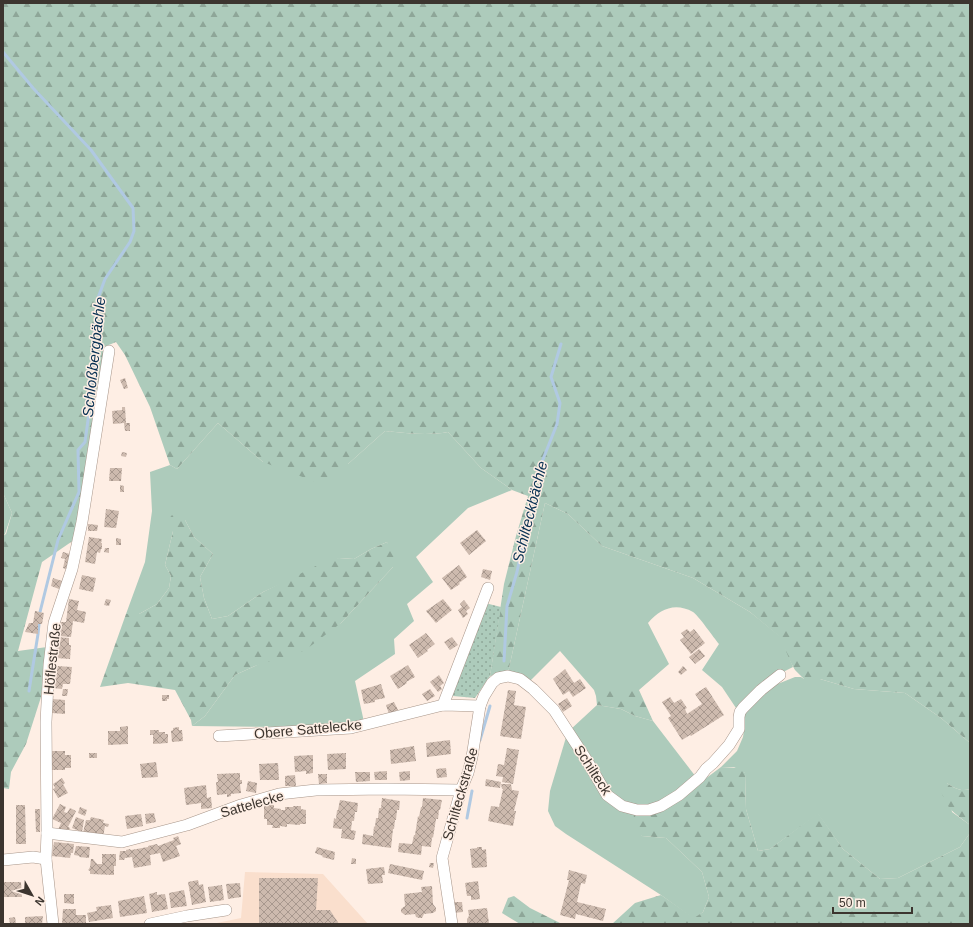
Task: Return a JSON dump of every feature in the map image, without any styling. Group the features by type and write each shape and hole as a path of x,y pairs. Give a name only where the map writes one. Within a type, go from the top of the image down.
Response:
{"street":[{"name":"Höflestraße","path":"53,924 46,859 46,722 51,644 54,623 72,569 82,522 109,351"},
{"path":"480,706 443,704 488,588"},
{"name":"Schilteck","path":"480,706 492,683 498,678 508,676 520,679 533,689 554,710 586,759 607,795 622,806 637,810 648,810 661,806 679,795 713,764 729,745 739,729 740,712 743,708 761,690 780,676"},
{"name":"Obere Sattelecke","path":"219,736 351,728 443,704"},
{"name":"Schilteckstraße","path":"452,924 442,858 472,757 480,706"},
{"name":"Sattelecke","path":"47,833 122,842 187,826 241,805 279,794 316,790 461,790"},
{"path":"3,860 33,857 46,859"},
{"path":"150,924 226,910"}],"shaded area":[{"path":"245,872 323,874 368,924 212,924 241,918"}],"green space":[{"path":"3,3 970,3 970,743 941,718 905,693 854,689 820,679 804,679 795,670 791,663 780,637 750,612 693,578 602,546 568,514 545,503 508,673 490,676 504,584 528,496 512,490 481,468 448,432 424,434 385,431 348,464 321,484 263,462 218,423 177,469 170,465 150,407 125,355 116,342 104,347 103,366 74,540 42,562 18,651 47,647 41,697 26,744 11,772 9,789 3,788 3,536 6,534 12,513 3,493"},
{"path":"218,423 263,462 348,464 385,431 424,434 448,432 481,468 512,490 468,508 416,557 433,582 407,604 414,621 394,639 395,654 355,681 364,722 286,727 192,726 205,716 235,675 341,623 393,567 387,542 354,559 339,558 263,592 228,616 212,619 204,598 200,577 213,554 194,537 185,520 173,531 165,565 171,576 169,588 157,604 139,614 126,614 145,562 152,511 150,472 170,465 177,469"},
{"path":"3,493 12,513 3,536"},
{"path":"545,503 568,514 602,546 693,578 750,612 781,637 793,667 777,675 738,711 722,687 702,670 719,644 693,612 674,607 668,608 658,614 648,623 669,664 639,690 594,690 560,651 530,681 508,673"},
{"path":"172,515 185,520 194,537 213,554 200,577 204,598 212,619 228,616 263,592 330,559 354,559 387,542 396,559 393,567 341,623 304,651 255,666 235,675 205,716 192,726 191,720 175,690 128,683 100,687 126,614 139,614 157,604 169,588 171,576 165,565 173,531 168,520"},
{"path":"485,603 501,607 490,676 475,698 453,696 453,684"},
{"path":"795,677 801,677 804,679 820,679 854,689 905,693 941,718 970,743 970,789 958,789 947,783 952,812 970,825 970,833 960,847 898,878 880,879 843,849 818,814 770,849 758,851 746,809 745,773 734,767 721,767 737,751 743,737 745,724 742,718 746,711 775,685"},
{"path":"594,690 639,690 653,721 635,716 621,709 597,705"},
{"path":"597,705 621,709 635,716 653,721 696,777 654,805 628,805 613,795 570,730"},
{"path":"567,734 601,792 634,814 642,836 666,838 702,872 709,897 703,912 694,919 661,895 555,826 548,811 550,791"},
{"path":"721,767 740,768 745,773 746,809 758,851 770,849 818,813 843,849 880,879 898,878 960,847 970,833 970,924 612,924 635,903 661,895 694,918 703,912 709,897 702,872 666,838 642,836 633,826 634,814 693,788"},
{"path":"947,783 958,789 970,789 970,825 951,809 945,800 940,787"},
{"path":"514,896 530,908 562,924 520,924 502,913 508,898"}],"building":[{"path":"125,378 128,388 124,389 120,380"},
{"path":"122,407 125,407 126,423 130,423 130,431 125,431 124,423 113,424 112,411 122,410"},
{"path":"122,452 127,453 126,457 121,456"},
{"path":"110,468 122,468 121,481 109,481"},
{"path":"120,485 124,486 124,492 120,492"},
{"path":"106,509 119,511 116,528 104,527"},
{"path":"88,524 98,525 97,531 88,531"},
{"path":"477,530 486,541 469,555 460,543"},
{"path":"89,537 102,539 102,549 100,553 97,552 95,564 85,562"},
{"path":"116,538 121,539 121,545 116,545"},
{"path":"105,548 109,548 109,553 104,552"},
{"path":"63,552 70,554 66,569 63,568 65,559 61,558"},
{"path":"459,565 467,577 451,590 442,578"},
{"path":"483,569 492,571 490,580 481,577"},
{"path":"82,575 96,578 93,592 79,589"},
{"path":"53,578 62,581 59,589 51,586"},
{"path":"69,599 79,601 77,610 86,612 84,623 73,621 71,637 59,636 61,622 66,622"},
{"path":"106,599 111,600 109,606 104,605"},
{"path":"443,599 452,610 436,623 426,611"},
{"path":"464,600 470,608 466,611 468,614 463,618 458,610 462,607 460,604"},
{"path":"35,611 44,613 42,624 38,624 38,634 25,632 29,623 33,623"},
{"path":"687,629 690,632 694,629 705,643 691,654 680,640 684,637 681,633"},
{"path":"426,633 435,644 418,658 409,645"},
{"path":"57,637 69,638 69,645 71,645 70,659 56,658"},
{"path":"452,637 458,645 450,650 444,642"},
{"path":"699,649 705,656 695,664 689,657"},
{"path":"408,665 415,677 398,689 390,676"},
{"path":"57,666 72,667 70,684 63,684 62,689 53,688"},
{"path":"683,666 687,670 681,675 678,672"},
{"path":"565,669 574,683 580,679 586,688 573,697 569,691 563,695 553,679"},
{"path":"439,675 444,683 440,686 442,689 438,692 430,682"},
{"path":"381,684 385,698 364,704 361,690"},
{"path":"706,687 724,715 682,740 668,718 671,716 662,702 670,697 674,703 681,699 687,708 685,709 687,714 702,704 695,694"},
{"path":"63,689 68,689 67,696 62,696"},
{"path":"430,689 435,696 427,701 422,694"},
{"path":"508,690 516,691 514,705 526,707 521,739 500,736"},
{"path":"162,695 169,695 169,699 167,699 167,701 162,701"},
{"path":"567,698 572,706 563,712 558,704"},
{"path":"52,699 65,700 65,714 52,713"},
{"path":"394,702 398,710 389,714 386,705"},
{"path":"128,726 128,744 108,745 108,731 120,731 120,727"},
{"path":"179,727 179,730 182,730 183,741 172,742 171,731 173,728"},
{"path":"150,730 159,730 159,732 165,732 165,734 168,734 168,743 153,744 153,735 150,735"},
{"path":"450,740 451,754 427,757 426,743"},
{"path":"414,746 416,761 391,764 390,750"},
{"path":"507,748 519,750 513,784 502,782 503,777 496,776 498,764 504,765"},
{"path":"51,751 65,751 65,755 71,755 71,768 65,768 65,770 51,770"},
{"path":"89,753 97,753 97,758 89,758"},
{"path":"346,753 346,769 328,770 327,754"},
{"path":"313,755 313,773 306,774 306,771 295,772 294,756"},
{"path":"156,762 158,777 142,778 140,764"},
{"path":"278,763 279,780 260,780 259,764"},
{"path":"446,768 447,777 437,778 436,769"},
{"path":"387,771 387,780 375,780 374,772"},
{"path":"410,771 410,780 400,781 399,772"},
{"path":"355,772 370,772 370,781 356,782"},
{"path":"240,773 240,780 242,780 242,784 240,784 241,793 231,794 231,796 227,797 227,794 217,795 217,774"},
{"path":"318,774 327,774 327,783 319,784"},
{"path":"295,775 296,786 285,786 285,776"},
{"path":"62,778 65,783 63,784 68,793 58,798 53,789 55,788 53,784"},
{"path":"486,779 501,782 500,788 485,786"},
{"path":"248,781 257,783 256,793 246,791"},
{"path":"501,784 511,784 512,790 519,791 514,811 516,811 513,826 488,821 491,806 499,807 503,789"},
{"path":"206,785 207,798 211,797 212,808 201,809 201,803 186,805 184,788"},
{"path":"382,798 400,801 399,810 397,810 393,829 391,848 362,844 363,834 373,836 376,818 378,818 379,808 381,808"},
{"path":"423,798 442,800 438,819 436,819 431,847 422,846 421,855 398,852 399,843 412,844"},
{"path":"340,800 358,803 354,821 352,821 351,830 356,831 354,840 341,838 342,829 333,828 334,818 336,819"},
{"path":"60,804 66,807 64,812 67,813 70,808 76,811 68,827 70,828 67,834 58,830 61,823 52,819"},
{"path":"264,804 274,805 274,808 281,810 285,810 285,807 301,806 301,809 306,810 306,824 287,824 287,827 280,826 280,828 272,828 273,825 267,825 267,819 264,819"},
{"path":"16,805 25,805 26,844 16,844"},
{"path":"80,807 87,810 85,816 78,813"},
{"path":"35,809 40,809 40,832 36,832"},
{"path":"154,813 156,822 146,824 145,814"},
{"path":"141,814 143,826 127,829 125,816"},
{"path":"76,817 84,820 82,832 72,828"},
{"path":"91,817 104,820 103,823 109,824 108,827 105,826 103,837 83,833 86,820 90,820"},
{"path":"178,836 181,844 176,846 180,856 163,862 160,853 150,855 151,865 134,868 132,857 119,860 120,851 148,847 157,844 158,846 174,840 173,838"},
{"path":"54,842 74,844 73,853 71,853 70,858 52,856"},
{"path":"76,846 90,847 89,858 74,855"},
{"path":"317,847 335,852 334,860 322,857 323,856 315,853"},
{"path":"482,847 482,850 486,849 487,867 472,868 470,849"},
{"path":"102,854 116,854 114,875 90,874 90,871 88,870 91,859 93,859 97,864 102,864"},
{"path":"352,858 356,859 356,864 351,864"},
{"path":"430,863 434,863 433,868 429,867"},
{"path":"390,864 424,871 422,880 388,873"},
{"path":"384,867 385,875 382,875 383,883 368,884 366,869"},
{"path":"569,870 587,875 585,884 581,883 577,902 606,909 603,921 576,914 575,919 560,915 569,880 567,880"},
{"path":"259,878 318,878 316,910 330,910 339,924 259,924"},
{"path":"198,880 199,885 203,884 206,902 192,905 188,882"},
{"path":"478,881 480,899 471,900 471,896 467,896 465,883"},
{"path":"3,882 21,882 22,897 3,897"},
{"path":"240,883 241,897 228,899 226,884"},
{"path":"222,885 224,900 210,902 208,887"},
{"path":"432,886 433,904 436,911 433,913 424,914 422,918 416,917 415,914 405,915 401,912 401,909 405,906 404,894 422,892 421,887"},
{"path":"184,890 187,906 171,908 169,893"},
{"path":"157,892 157,895 165,894 168,909 152,912 149,894"},
{"path":"64,894 74,894 74,904 64,903"},
{"path":"144,896 147,913 120,917 118,901"},
{"path":"452,902 462,902 463,912 453,913"},
{"path":"111,905 113,918 89,922 87,913 97,911 96,907"},
{"path":"487,908 489,924 467,924 467,919 469,916 468,910"},
{"path":"63,909 76,909 76,915 86,915 86,924 62,924"},
{"path":"43,916 42,924 25,924 25,917"},
{"path":"15,917 16,924 10,924 9,918"}],"waterway":[{"name":"Schloßbergbächle","path":"3,52 33,88 91,150 133,208 134,231 130,242 105,279 98,298 94,335 96,362 87,401 89,413 85,442 78,450 79,492 58,540 40,612"},
{"name":"Schilteckbächle","path":"504,661 507,606 517,572 536,477 557,424 560,403 551,377 561,344"},
{"name":"Schloßbergbächle","path":"29,691 39,624"},
{"name":"Schilteckbächle","path":"480,740 490,706"},
{"name":"Schilteckbächle","path":"467,818 472,791"}]}
